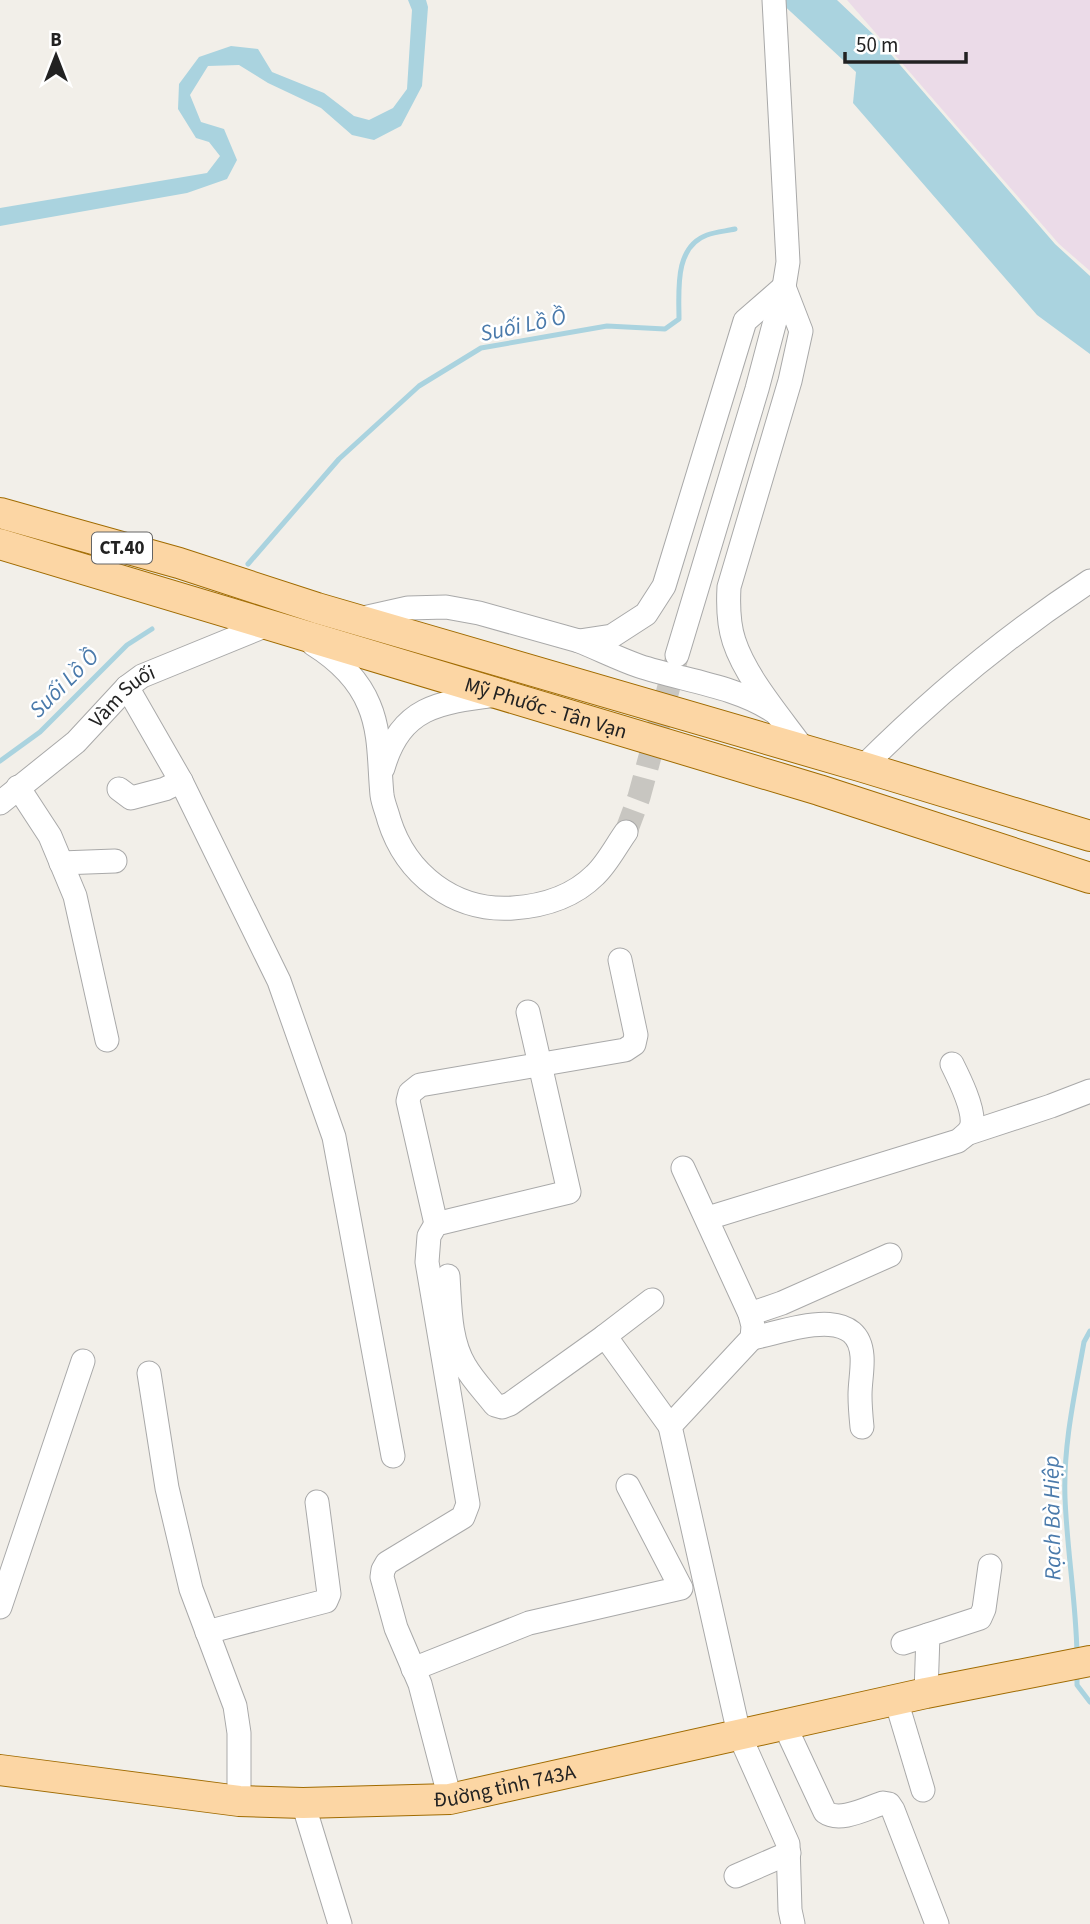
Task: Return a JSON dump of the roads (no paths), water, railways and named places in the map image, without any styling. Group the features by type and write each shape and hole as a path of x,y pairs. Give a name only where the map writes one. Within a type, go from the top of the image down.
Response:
{"main road":[{"name":"Mỹ Phước - Tân Vạn","path":"0,513 179,563 358,620 1090,836"},
{"name":"Mỹ Phước - Tân Vạn","path":"0,544 819,790 1090,878"},
{"name":"Đường tỉnh 743A","path":"0,1770 239,1801 303,1803 450,1799 1000,1677 1090,1661"}],"street":[{"path":"677,655 757,389 788,262 775,0"},
{"path":"579,641 612,636 646,614 664,586 745,321 784,287"},
{"path":"784,287 800,331 790,381 729,587 728,603 738,652 804,750"},
{"path":"863,767 901,729 993,653 1044,612 1090,581"},
{"path":"358,620 408,608 446,607 479,613 579,641 637,665 743,696 762,703 778,715"},
{"name":"Vàm Suối","path":"0,803 76,742 127,687 142,676 267,625"},
{"path":"300,636 334,657 354,678 370,706 382,771 382,797 395,840 410,864 437,888 457,901 499,909 532,906 568,895 595,875 626,832"},
{"path":"127,687 181,781 279,981 334,1137 393,1456"},
{"path":"382,771 388,748 401,730 420,713 444,702 501,695"},
{"path":"119,789 131,798 165,789 181,781"},
{"path":"18,787 50,836 75,896 107,1040"},
{"path":"61,863 115,861"},
{"path":"450,1799 420,1684 396,1628 382,1577 387,1563 463,1517 468,1504 427,1262 429,1236 436,1224 408,1101 410,1093 420,1085 625,1050 634,1044 636,1035 620,960"},
{"path":"436,1224 569,1192 528,1012"},
{"path":"953,1064 970,1110 972,1123 969,1133"},
{"path":"708,1218 958,1141 969,1133 1090,1091"},
{"path":"683,1168 750,1314 752,1338"},
{"path":"750,1314 782,1303 890,1255"},
{"path":"448,1276 450,1315 464,1365 495,1405 502,1407 510,1404 652,1300"},
{"path":"670,1426 752,1338 819,1324 836,1324 849,1329 858,1339 862,1355 862,1427"},
{"path":"605,1336 670,1426 739,1734 788,1844 790,1910 793,1924"},
{"path":"0,1607 83,1361"},
{"path":"149,1373 167,1488 191,1589 235,1706 239,1732 239,1801"},
{"path":"413,1669 529,1623 681,1588 628,1486"},
{"path":"207,1632 326,1601 329,1594 317,1502"},
{"path":"903,1643 980,1618 984,1609 990,1566"},
{"path":"926,1693 928,1635"},
{"path":"896,1700 923,1790"},
{"path":"784,1724 825,1812 831,1816 839,1816 883,1803 889,1804 937,1924"},
{"path":"303,1803 340,1924"},
{"path":"736,1876 789,1853"}],"water":[{"path":"408,0 426,0 428,7 422,86 401,126 374,140 352,135 321,108 268,83 239,65 208,66 190,95 201,122 224,129 237,160 227,179 187,193 0,226 0,208 207,173 220,156 209,142 196,138 178,109 179,84 199,57 231,46 258,49 272,72 324,93 354,116 369,120 393,108 407,89 412,10"},
{"path":"778,0 837,0 875,36 1055,244 1090,276 1090,354 1037,315 853,103 856,72"}],"waterway":[{"name":"Suối Lồ Ồ","path":"248,564 339,459 419,386 481,348 607,326 665,329 679,319 679,283 689,249 707,235 735,229"},
{"name":"Suối Lồ Ồ","path":"0,761 40,732 127,645 152,629"},
{"name":"Rạch Bà Hiệp","path":"1077,1654 1065,1478 1074,1400 1084,1342 1090,1331"},
{"name":"Rạch Bà Hiệp","path":"1077,1675 1077,1685 1090,1702"}],"tunnel":[{"path":"626,832 639,797 677,657"}]}
